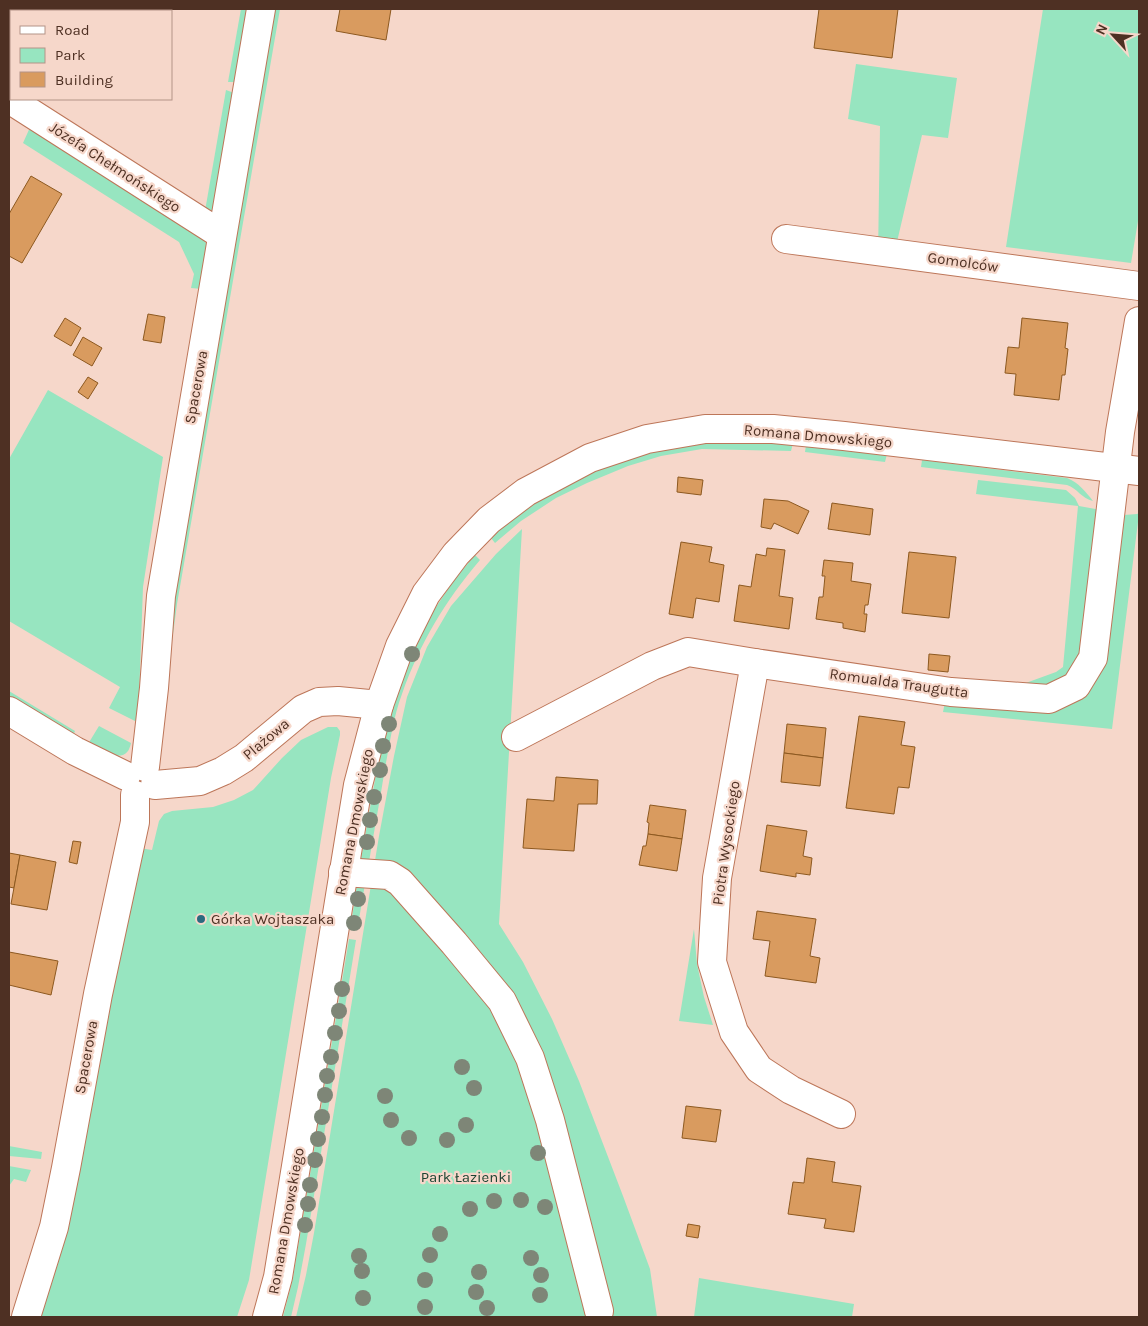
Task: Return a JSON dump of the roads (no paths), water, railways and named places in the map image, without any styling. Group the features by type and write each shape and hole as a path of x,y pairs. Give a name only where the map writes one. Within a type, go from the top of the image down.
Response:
{"street":[{"name":"Spacerowa","path":"26,1317 54,1226 98,994 135,822 154,688 161,596 261,9"},
{"name":"Józefa Chełmońskiego","path":"11,105 222,235"},
{"name":"Gomolców","path":"786,239 1139,286"},
{"name":"Romualda Traugutta","path":"516,738 652,666 688,652 951,692 1049,698 1076,686 1093,658 1128,469 1120,432 1139,321"},
{"name":"Romana Dmowskiego","path":"267,1317 278,1277 358,784 379,705 400,646 426,594 456,554 490,520 526,492 590,458 647,439 705,428 773,429 1128,469"},
{"name":"Piotra Wysockiego","path":"755,663 717,878 712,962 734,1032 759,1069 791,1090 841,1114"},
{"name":"Plażowa","path":"140,781 200,781 223,771 244,758 303,708 319,702 338,701 379,705"},
{"path":"9,711 75,751 140,781"},
{"path":"344,872 389,875 400,882 502,1001 530,1058 550,1120 599,1312"}],"place":[{"name":"Górka Wojtaszaka","path":"201,919"}],"park label":[{"name":"Park Łazienki","path":"466,1177"}]}
